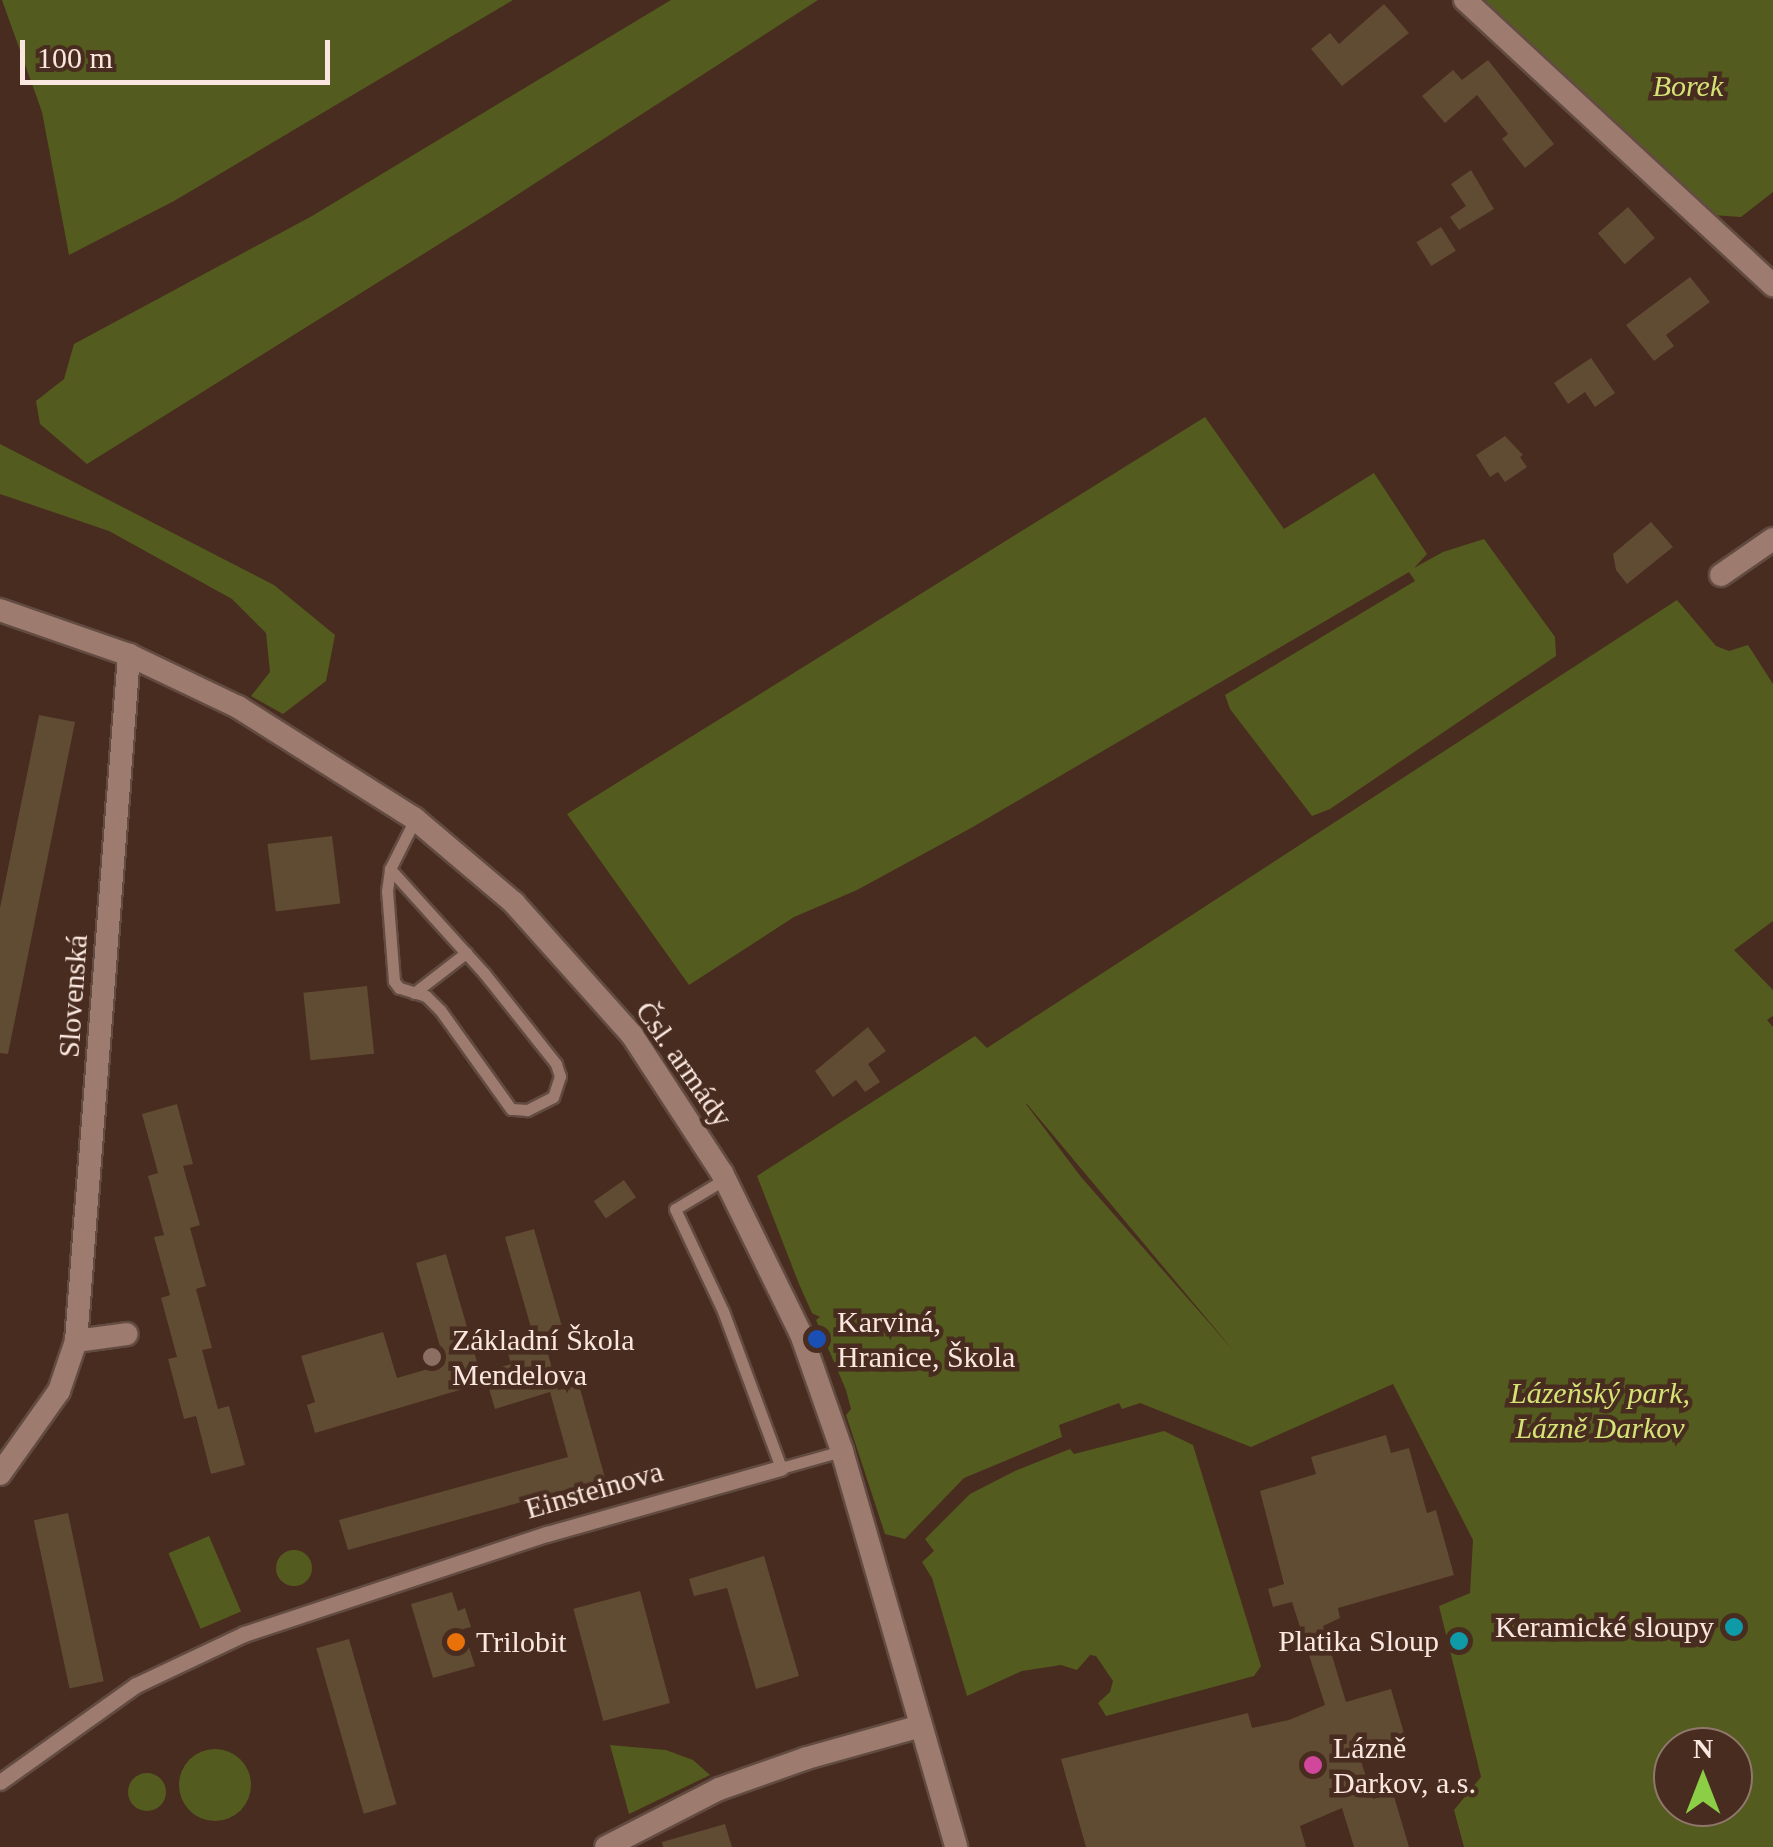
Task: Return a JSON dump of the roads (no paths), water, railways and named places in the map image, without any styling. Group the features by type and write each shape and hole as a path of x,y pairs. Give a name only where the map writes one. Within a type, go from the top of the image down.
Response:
{"street":[{"path":"1464,0 1773,285"},
{"path":"1721,575 1773,538"},
{"name":"Čsl. armády","path":"0,610 129,655 238,707 415,818 514,903 632,1035 725,1179 801,1334 842,1451 956,1847"},
{"name":"Slovenská","path":"0,1474 59,1391 76,1341 129,655"},
{"path":"76,1341 127,1334"},
{"name":"Einsteinova","path":"0,1782 136,1685 244,1634 364,1592 781,1468"},
{"path":"606,1847 718,1789 808,1758 922,1726"}],"lane":[{"path":"390,869 466,953 556,1064 560,1076 553,1097 527,1110 511,1109 440,1010 398,988 391,965 387,914 390,869 415,818"},
{"path":"414,993 466,953"},
{"path":"725,1179 675,1209 723,1311 781,1468"},
{"name":"Einsteinova","path":"781,1468 842,1451"}],"place":[{"name":"Karviná, Hranice, Škola","path":"817,1339"},
{"name":"Základní Škola Mendelova","path":"432,1357"},
{"name":"Keramické sloupy","path":"1734,1627"},
{"name":"Platika Sloup","path":"1459,1641"},
{"name":"Trilobit","path":"456,1642"},
{"name":"Lázně Darkov, a.s.","path":"1313,1765"}],"park label":[{"name":"Borek","path":"1688,86"},
{"name":"Lázeňský park, Lázně Darkov","path":"1600,1410"}]}
